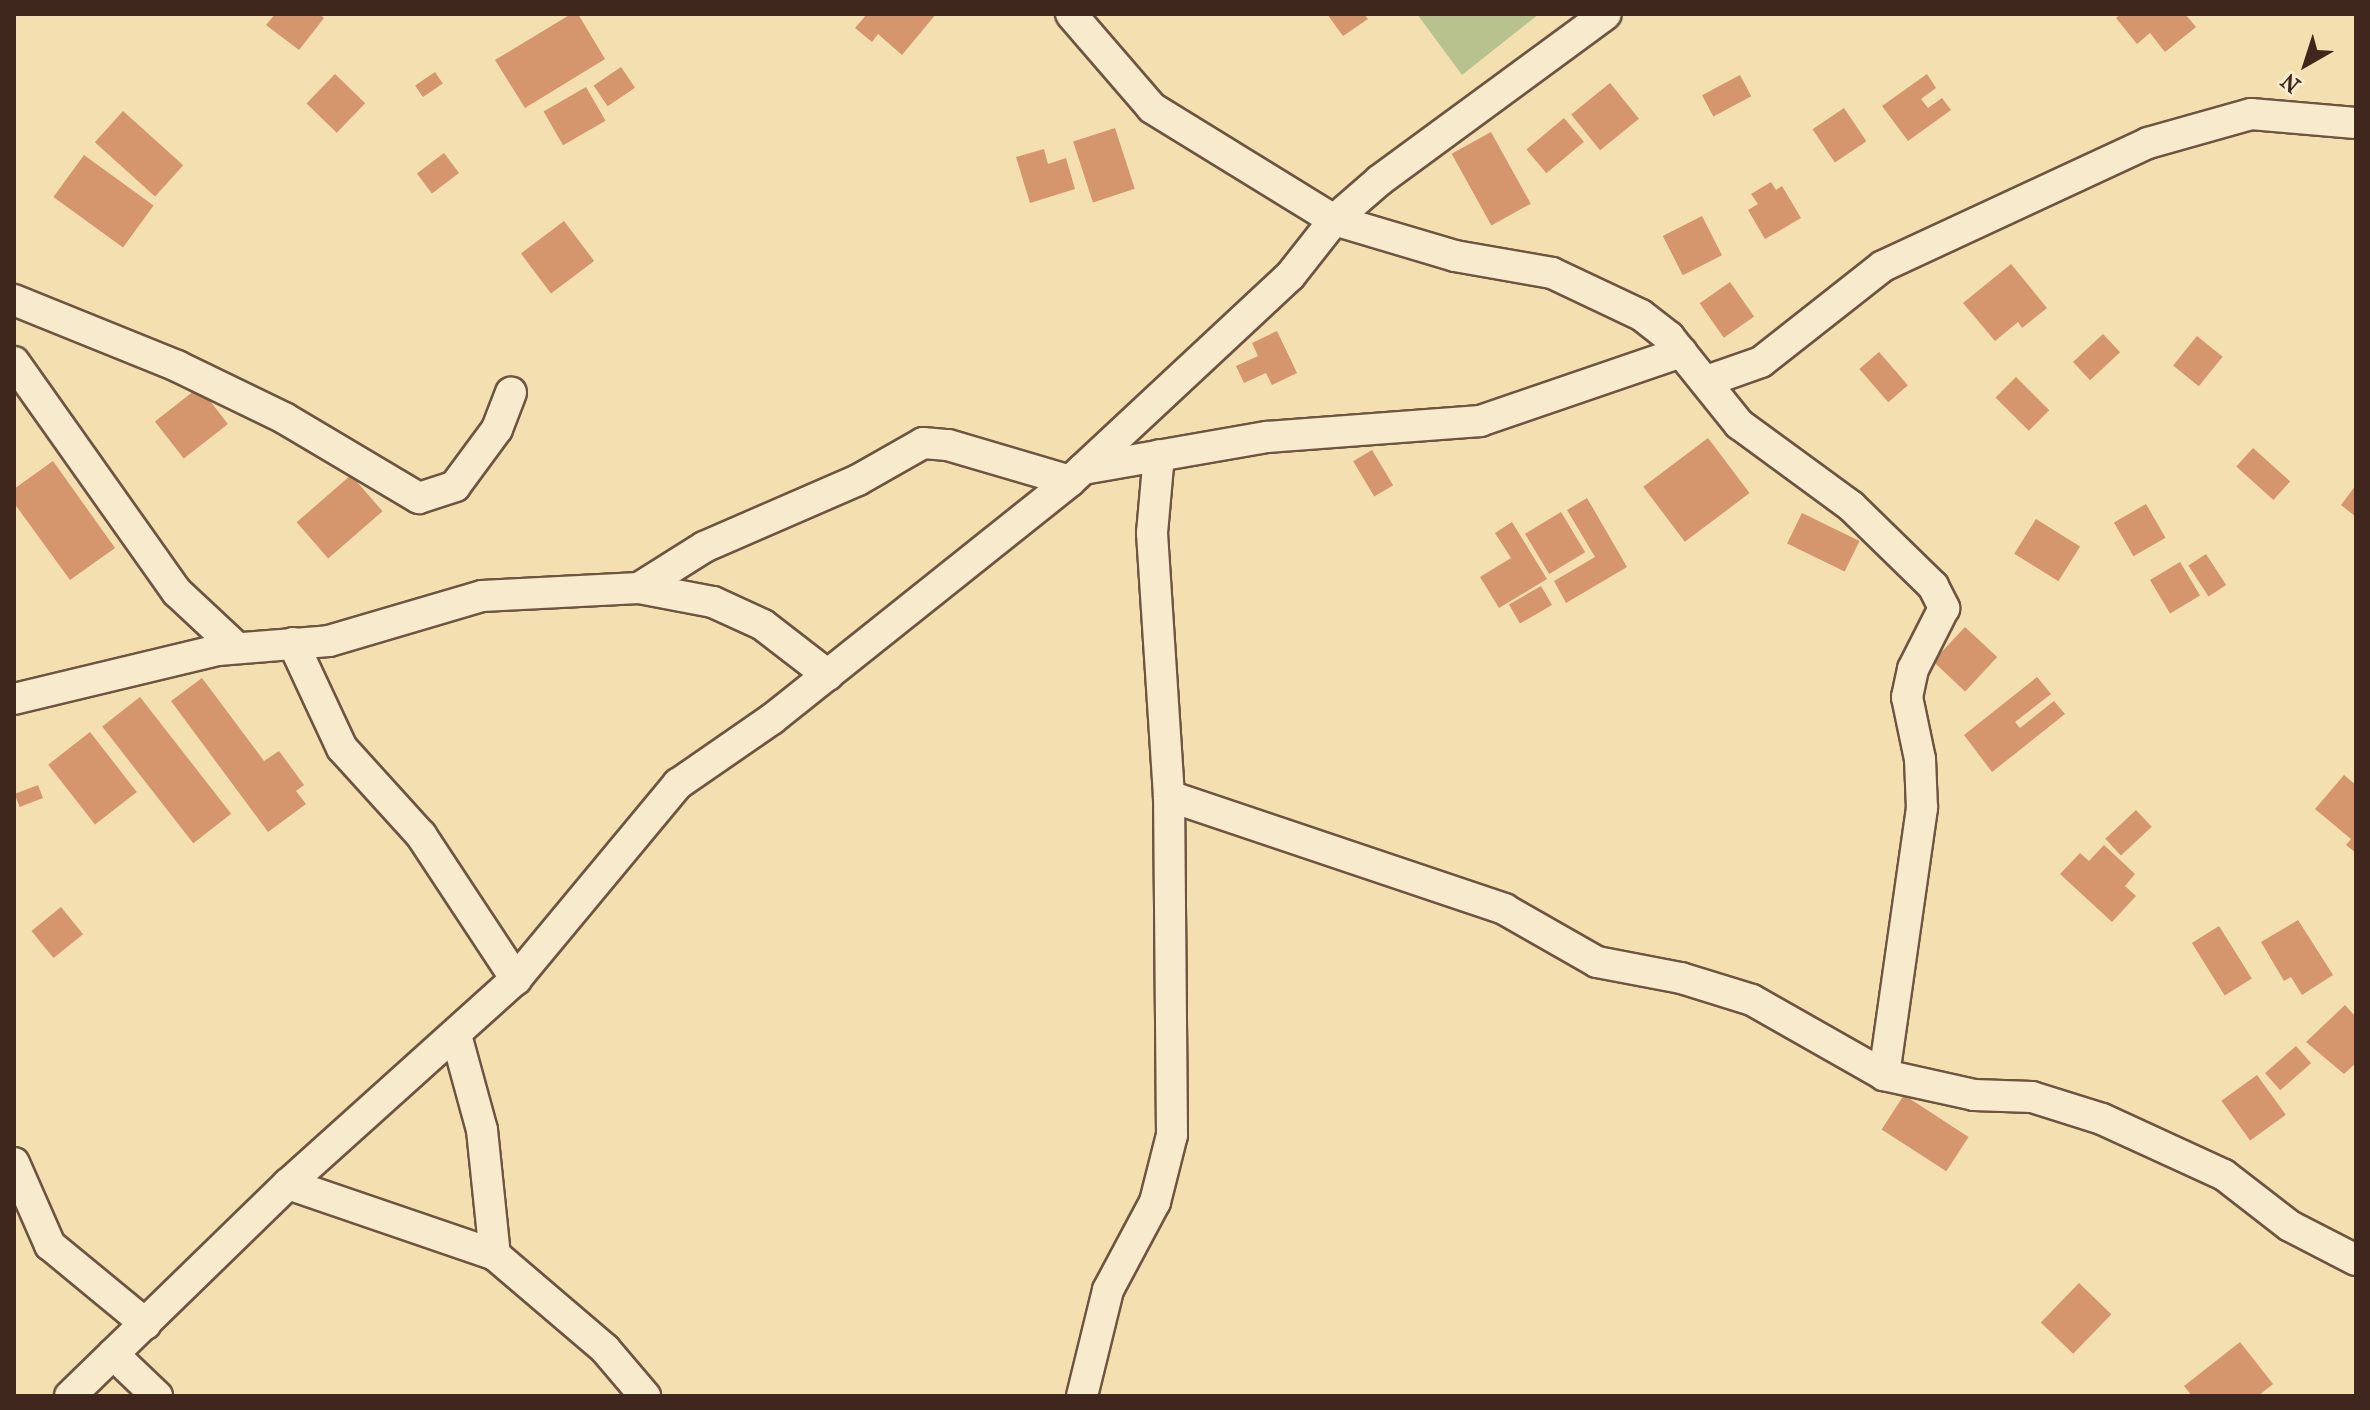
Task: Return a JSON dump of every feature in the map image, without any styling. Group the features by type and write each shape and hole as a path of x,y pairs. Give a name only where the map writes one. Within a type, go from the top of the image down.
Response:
{"street":[{"path":"1071,14 1152,108 1334,220 1455,256 1580,282 1641,315 1681,352 1739,424 1761,444 1851,506 1933,586 1944,608 1913,669 1907,697 1920,759 1922,808 1884,1075"},
{"path":"70,1396 288,1184 516,979 678,784 828,675 1076,475 1290,276 1334,220 1380,180 1606,14"},
{"path":"1707,381 1761,362 1883,266 2148,143 2251,114 2356,123"},
{"path":"14,300 177,366 284,418 419,498 455,486 497,429 511,393"},
{"path":"639,588 704,547 858,480 923,443 948,445 1076,475 1159,455 1267,437 1480,421 1681,352"},
{"path":"14,362 177,592 237,648"},
{"path":"1082,1396 1108,1290 1155,1202 1172,1135 1169,796 1152,533 1159,455"},
{"path":"14,699 237,648 329,641 482,596 639,588 713,602 763,625 828,675"},
{"path":"293,643 342,748 421,835 516,979"},
{"path":"1169,796 1504,909 1597,962 1681,978 1752,1000 1884,1075 1974,1095 2032,1097 2102,1119 2224,1175 2290,1226 2356,1260"},
{"path":"456,1035 482,1130 495,1255"},
{"path":"14,1163 27,1231 146,1324"},
{"path":"288,1184 495,1255 605,1349 645,1396"},
{"path":"113,1354 157,1396"}],"green space":[{"path":"1417,14 1539,14 1462,75"}],"building":[{"path":"275,14 319,14 324,18 299,50 266,25"},
{"path":"571,14 578,14 605,59 525,108 495,60"},
{"path":"867,14 936,14 902,55 878,34 872,42 855,28"},
{"path":"1327,14 1364,14 1368,19 1343,36"},
{"path":"2121,14 2185,14 2196,27 2165,52 2150,33 2137,44 2116,18"},
{"path":"621,67 635,88 608,106 594,85"},
{"path":"435,72 443,84 423,97 415,85"},
{"path":"335,74 365,103 337,133 307,103"},
{"path":"1927,74 1936,88 1921,99 1928,108 1942,98 1951,110 1908,141 1882,106"},
{"path":"1740,75 1751,96 1713,116 1702,95"},
{"path":"1610,83 1639,119 1600,150 1571,114"},
{"path":"586,87 606,121 563,145 544,112"},
{"path":"1844,108 1866,141 1835,162 1812,129"},
{"path":"123,111 183,165 155,196 95,142"},
{"path":"1564,118 1584,142 1546,173 1526,149"},
{"path":"1115,128 1135,189 1093,202 1073,142"},
{"path":"1491,132 1531,204 1491,226 1452,154"},
{"path":"1044,149 1048,164 1066,158 1075,189 1030,203 1016,157"},
{"path":"444,153 459,173 432,193 417,173"},
{"path":"84,155 154,206 123,248 53,197"},
{"path":"1771,182 1776,190 1782,186 1801,218 1765,239 1748,210 1758,204 1751,194"},
{"path":"1702,216 1722,255 1683,275 1663,236"},
{"path":"564,221 594,261 551,293 521,253"},
{"path":"2011,264 2047,308 2022,328 2018,322 1995,341 1963,303"},
{"path":"1730,282 1754,316 1724,338 1700,303"},
{"path":"1277,331 1297,373 1272,385 1266,373 1244,383 1236,366 1258,356 1252,343"},
{"path":"2103,334 2120,352 2090,380 2073,362"},
{"path":"2197,336 2223,357 2199,386 2173,366"},
{"path":"1879,352 1908,385 1888,402 1859,369"},
{"path":"2016,377 2049,410 2029,431 1995,398"},
{"path":"199,387 228,424 184,459 155,421"},
{"path":"1708,438 1750,493 1685,542 1643,487"},
{"path":"2253,448 2290,481 2273,500 2236,467"},
{"path":"1372,450 1393,485 1374,496 1353,461"},
{"path":"53,461 115,548 70,580 14,503 14,489"},
{"path":"351,475 382,511 328,558 297,522"},
{"path":"2356,485 2356,517 2341,505"},
{"path":"1587,498 1627,567 1566,603 1554,581 1595,557 1567,510"},
{"path":"2146,504 2166,538 2133,556 2114,523"},
{"path":"1561,512 1585,552 1549,574 1525,534"},
{"path":"1802,513 1860,541 1845,572 1787,544"},
{"path":"2036,519 2080,547 2058,581 2014,554"},
{"path":"1512,522 1547,579 1499,608 1480,577 1511,558 1495,533"},
{"path":"2206,554 2226,585 2209,596 2188,565"},
{"path":"2180,562 2200,595 2170,613 2150,580"},
{"path":"1541,586 1552,605 1520,624 1509,604"},
{"path":"1965,627 1997,657 1965,691 1933,661"},
{"path":"2037,677 2051,694 2015,722 2020,728 2054,701 2065,714 1992,772 1964,735"},
{"path":"202,678 264,761 279,751 304,785 296,791 306,804 268,832 171,701"},
{"path":"140,697 231,814 193,843 102,727"},
{"path":"90,732 137,792 95,825 48,765"},
{"path":"2344,775 2356,785 2356,853 2346,845 2351,839 2315,809"},
{"path":"38,785 43,798 20,807 15,794"},
{"path":"2136,810 2152,827 2121,855 2105,839"},
{"path":"2104,845 2135,874 2125,886 2136,896 2112,922 2060,874 2080,853 2089,861"},
{"path":"61,907 83,934 53,958 31,931"},
{"path":"2298,920 2333,975 2302,995 2291,977 2284,981 2261,942"},
{"path":"2219,926 2252,979 2225,996 2192,943"},
{"path":"2345,1005 2356,1017 2356,1063 2344,1074 2306,1042"},
{"path":"2296,1046 2311,1063 2280,1090 2265,1073"},
{"path":"2257,1075 2286,1115 2250,1141 2221,1101"},
{"path":"1904,1095 1969,1137 1946,1171 1882,1129"},
{"path":"2079,1283 2111,1314 2073,1354 2041,1323"},
{"path":"2240,1342 2273,1384 2258,1396 2192,1396 2184,1386"}]}
